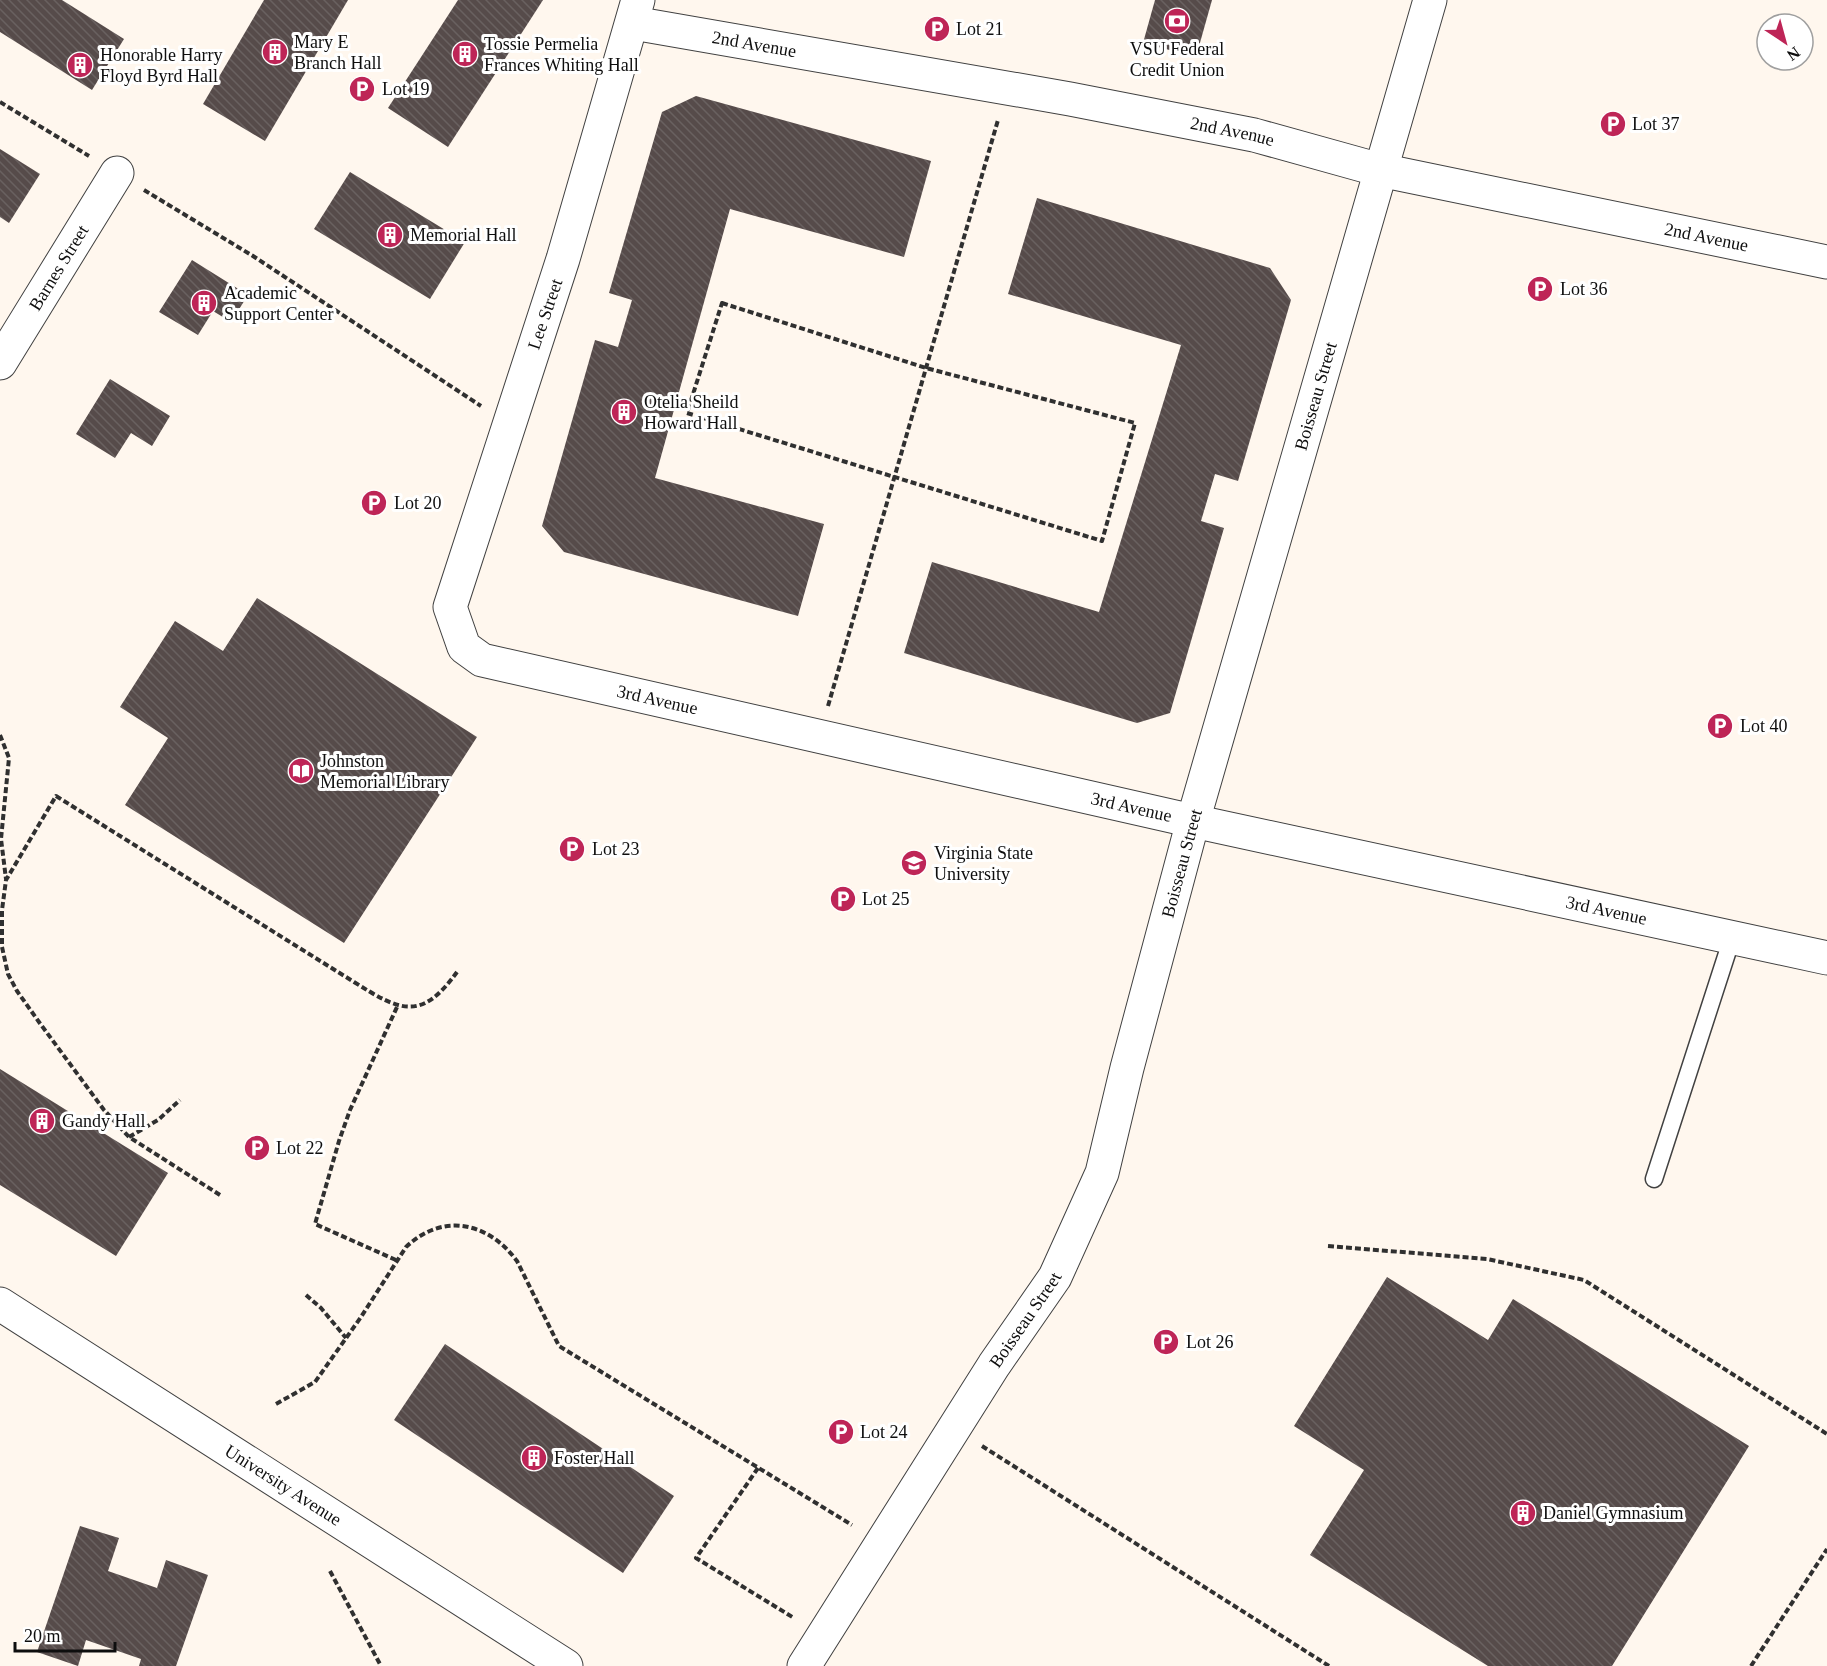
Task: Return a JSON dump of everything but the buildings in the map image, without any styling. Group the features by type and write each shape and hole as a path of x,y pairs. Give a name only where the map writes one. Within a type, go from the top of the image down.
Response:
{"street":[{"name":"Boisseau Street","path":"804,1666 994,1365 1055,1277 1102,1173 1127,1068 1193,821 1430,0"},
{"name":"2nd Avenue","path":"636,11 1254,135 1380,170 1827,262"},
{"name":"Lee Street","path":"456,626 450,607 563,259 636,11"},
{"name":"Barnes Street","path":"0,363 117,172"},
{"name":"3rd Avenue","path":"456,626 464,647 482,660 1193,821 1827,958"},
{"name":"University Avenue","path":"0,1304 566,1666"}],"lane":[{"path":"1654,1179 1732,938"}],"path":[{"path":"0,102 253,256 508,424"},
{"path":"826,712 999,119"},
{"path":"722,303 926,368 1135,423 1102,541 687,413 722,303"},
{"path":"0,735 9,758 1,839 6,880 2,910 2,947 8,974 17,990 104,1110 129,1137 220,1195"},
{"path":"6,880 56,796 397,1007 408,1008 431,1001 446,988 457,972"},
{"path":"396,1260 315,1224 350,1110 397,1007"},
{"path":"129,1137 158,1120 180,1100"},
{"path":"276,1404 315,1382 396,1260 416,1238 439,1227 465,1226 491,1235 517,1261 559,1346 852,1525"},
{"path":"1328,1246 1487,1259 1584,1280 1827,1434"},
{"path":"306,1295 321,1308 346,1338"},
{"path":"982,1446 1329,1666"},
{"path":"758,1468 696,1558 794,1619"},
{"path":"1751,1666 1827,1549"},
{"path":"330,1571 381,1666"}],"place":[{"name":"VSU Federal Credit Union","path":"1177,21"},
{"name":"Lot 21","path":"937,29"},
{"name":"Mary E Branch Hall","path":"275,52"},
{"name":"Tossie Permelia Frances Whiting Hall","path":"465,54"},
{"name":"Honorable Harry Floyd Byrd Hall","path":"80,65"},
{"name":"Lot 19","path":"362,89"},
{"name":"Lot 37","path":"1613,124"},
{"name":"Memorial Hall","path":"390,235"},
{"name":"Lot 36","path":"1540,289"},
{"name":"Academic Support Center","path":"204,303"},
{"name":"Otelia Sheild Howard Hall","path":"624,412"},
{"name":"Lot 20","path":"374,503"},
{"name":"Lot 40","path":"1720,726"},
{"name":"Johnston Memorial Library","path":"301,771"},
{"name":"Lot 23","path":"572,849"},
{"name":"Virginia State University","path":"914,863"},
{"name":"Lot 25","path":"843,899"},
{"name":"Gandy Hall","path":"42,1121"},
{"name":"Lot 22","path":"257,1148"},
{"name":"Lot 26","path":"1166,1342"},
{"name":"Lot 24","path":"841,1432"},
{"name":"Foster Hall","path":"534,1458"},
{"name":"Daniel Gymnasium","path":"1523,1513"}]}
